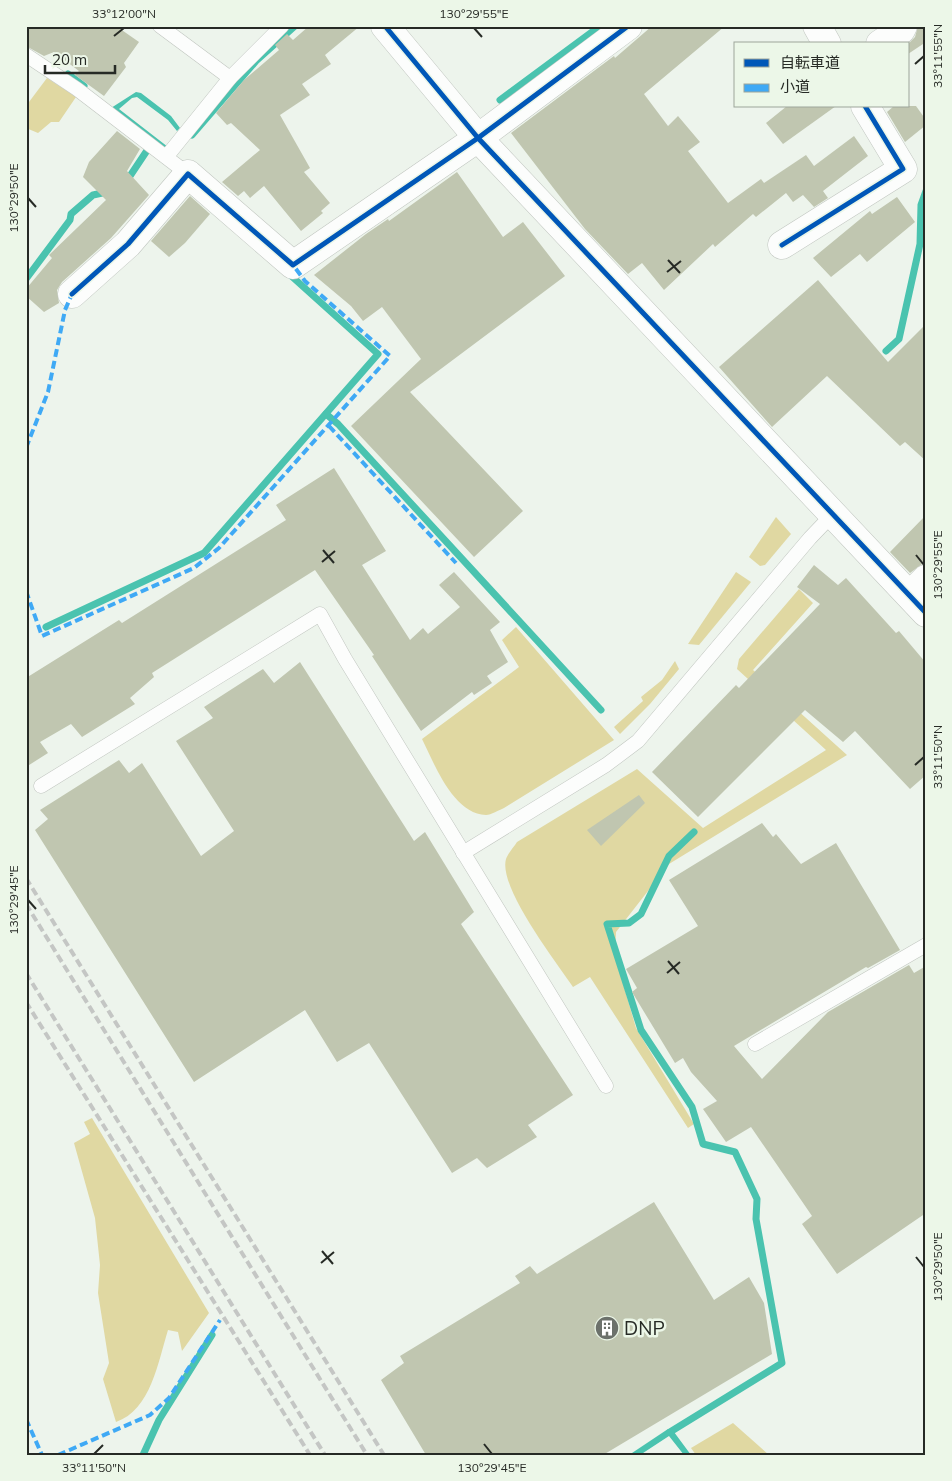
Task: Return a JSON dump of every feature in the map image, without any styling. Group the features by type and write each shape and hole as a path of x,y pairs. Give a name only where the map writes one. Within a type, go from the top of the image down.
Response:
{"street":[{"path":"385,26 478,138 833,514 920,596"},
{"path":"72,294 128,244 188,174 293,266 478,138 628,26"},
{"path":"817,26 826,42"},
{"path":"883,42 901,30 903,26"},
{"path":"782,245 903,168 866,108"}],"lane":[{"path":"160,26 230,78"},
{"path":"167,156 230,78 264,31 282,26"},
{"path":"26,55 78,89 188,174"},
{"path":"463,853 606,765 638,741 810,538 833,514"},
{"path":"41,786 320,614 463,853 606,1086"},
{"path":"755,1044 926,945"}],"shaded area":[{"path":"47,78 76,97 59,122 51,122 38,133 26,128 26,106"},
{"path":"136,92 141,93 171,116 180,128 177,131 168,120 137,97 132,98 119,109 168,147 165,150 156,141 111,108"},
{"path":"776,517 791,534 765,565 760,566 749,557"},
{"path":"736,572 751,582 699,645 688,644"},
{"path":"799,589 813,603 753,670 847,755 669,864 616,932 615,956 636,1028 694,1124 688,1128 590,977 573,987 542,943 519,905 511,887 506,872 506,859 517,842 637,769 703,828 826,750 737,669 739,659"},
{"path":"516,627 614,740 504,808 486,815 474,812 454,797 446,786 422,739 519,667 502,640"},
{"path":"675,661 679,669 650,704 620,734 614,727 643,701 641,697 662,680"},
{"path":"92,1118 209,1313 182,1351 178,1332 168,1330 156,1370 145,1396 128,1416 116,1422 103,1379 109,1363 98,1293 100,1265 95,1218 74,1143 90,1134 84,1122"},
{"path":"733,1423 769,1455 696,1455 691,1448"},
{"path":"668,1429 674,1432 691,1455 684,1455 669,1436 640,1455 629,1455"}],"building":[{"path":"26,26 116,26 139,42 124,63 126,67 104,96 75,75 79,71 54,52 44,56 26,46"},
{"path":"309,26 360,26 325,55 331,64 302,84 310,95 280,115 310,168 304,172 330,203 321,211 323,213 301,231 264,186 250,198 244,191 238,196 222,182 260,150 231,123 227,125 216,113 244,80 279,50 275,45 287,34 293,40"},
{"path":"652,26 725,26 644,94 668,126 678,116 700,142 688,151 728,203 761,179 764,183 806,155 814,166 854,136 868,156 823,191 828,198 814,207 803,195 793,202 786,193 756,217 753,214 715,247 713,244 664,290 642,263 628,274 585,229 511,133 614,56 615,58"},
{"path":"918,26 926,26 926,42 910,53 910,42 915,37"},
{"path":"910,106 916,106 926,120 926,125 905,142 887,112 892,108 910,108"},
{"path":"785,108 833,108 783,144 766,123"},
{"path":"117,131 140,149 127,171 149,195 111,238 62,282 57,290 59,303 44,312 26,296 26,289 52,258 49,255 106,200 83,177 89,162"},
{"path":"457,172 503,237 523,222 565,276 410,392 523,511 474,557 351,426 421,359 382,307 363,321 351,306 314,275 366,234 388,219 389,221"},
{"path":"190,196 210,214 185,243 169,257 151,241"},
{"path":"897,197 915,222 867,262 860,254 831,277 813,258 870,211 872,214"},
{"path":"818,280 888,362 926,324 926,461 905,442 900,446 827,376 772,427 719,367"},
{"path":"334,468 386,551 362,565 410,640 423,628 428,634 460,607 439,585 454,572 500,622 490,630 508,662 487,676 492,683 474,695 472,692 421,731 372,656 374,655 315,570 152,673 154,677 130,698 135,704 82,737 71,724 40,742 48,753 26,767 26,678 119,620 122,623 286,520 276,505"},
{"path":"926,515 926,564 922,564 910,573 890,552"},
{"path":"814,565 838,585 846,578 896,633 899,631 926,663 926,775 910,789 855,731 843,742 805,710 698,817 652,772 736,685 739,688 820,604 797,587"},
{"path":"300,662 414,841 425,832 474,912 461,924 573,1095 528,1125 537,1137 487,1168 477,1158 452,1173 369,1043 337,1062 305,1010 194,1082 35,830 48,819 40,810 119,760 129,773 142,763 201,856 234,831 176,741 213,718 204,707 263,669 274,683"},
{"path":"639,795 645,803 601,846 587,830"},
{"path":"762,823 773,837 776,834 801,864 836,843 900,950 868,968 866,967 734,1046 762,1079 828,1012 909,965 914,973 926,966 926,1213 837,1274 802,1224 812,1216 751,1127 726,1142 703,1109 717,1101 691,1072 683,1058 675,1063 632,992 637,988 626,969 698,926 669,880"},
{"name":"DNP","path":"654,1202 714,1300 749,1277 764,1303 772,1354 603,1455 426,1455 381,1380 404,1363 400,1356 520,1283 515,1276 530,1266 537,1274"}],"waterway":[{"path":"192,135 256,61 295,26"},
{"path":"500,100 600,26"},
{"path":"68,74 84,86"},
{"path":"126,182 148,149"},
{"path":"886,351 899,339 920,244 921,205 926,191"},
{"path":"26,279 70,220 71,214 93,195 107,192"},
{"path":"46,627 204,553 378,354 288,273"},
{"path":"326,414 338,424 601,710"},
{"path":"670,1432 782,1363 756,1219 757,1199 735,1152 703,1144 692,1107 641,1030 607,924 629,923 641,914 669,856 694,832"},
{"path":"143,1455 159,1420 212,1335"}],"railway":[{"path":"26,878 384,1455"},
{"path":"26,904 367,1455"},
{"path":"26,973 325,1455"},
{"path":"26,1002 310,1455"}],"marked path":[{"path":"26,591 42,636 194,568 219,548 390,356 305,281 293,265"},
{"path":"26,448 48,392 65,310 72,294"},
{"path":"329,426 456,563"},
{"path":"58,1455 150,1415 169,1398 220,1320"},
{"path":"26,1419 42,1455"}],"cycle path":[{"path":"385,26 478,138 926,613"},
{"path":"72,294 128,244 188,174 293,265 478,138 628,26"},
{"path":"782,245 903,169 866,108"}],"place":[{"name":"DNP","path":"607,1328"}]}
